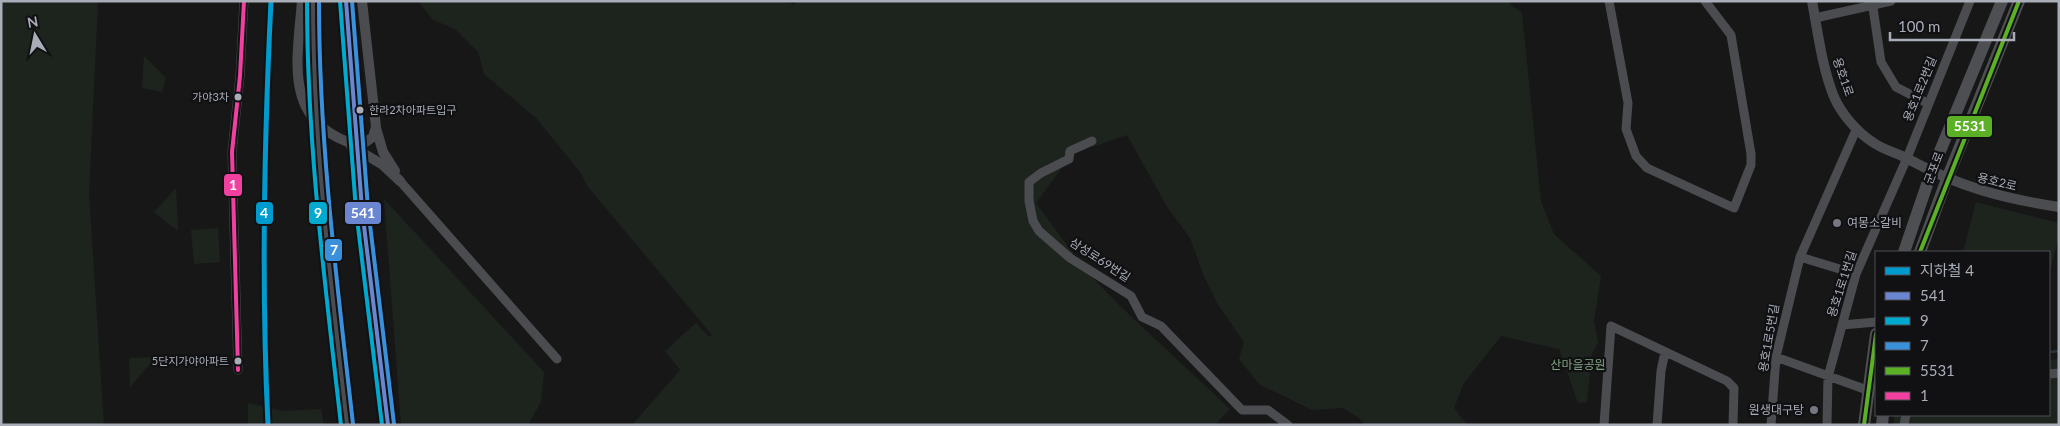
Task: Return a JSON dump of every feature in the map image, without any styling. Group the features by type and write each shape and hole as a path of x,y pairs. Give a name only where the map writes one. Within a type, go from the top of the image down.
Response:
{"main road":[{"name":"군포로","path":"1904,251 1931,173 2002,1"},
{"name":"군포로","path":"1920,251 1947,179 2019,1"},
{"path":"1864,425 1867,390 1875,340"}],"street":[{"path":"238,370 232,152 240,76 244,1"},
{"path":"302,1 296,72 303,102 314,120 344,142 383,165 400,181 557,359"},
{"path":"313,1 313,79 320,189 347,425"},
{"path":"346,1 362,209 388,425"},
{"path":"362,1 376,128 383,152 400,181"},
{"path":"1609,1 1628,103 1626,129 1636,156 1647,168 1734,208 1751,165 1751,154 1731,35 1704,1"},
{"name":"용호1로","path":"1812,1 1825,67 1835,99 1856,130 1874,143 1907,158 1931,173"},
{"path":"1815,18 1891,1"},
{"name":"용호1로2번길","path":"1907,158 1927,103 1970,1"},
{"path":"1873,4 1881,62 1896,88 1927,103"},
{"path":"344,142 360,146 368,143 373,137 376,128"},
{"name":"용호1로5번길","path":"1771,425 1776,357 1800,257 1856,130"},
{"name":"삼성로69번길","path":"1092,141 1070,151 1069,159 1041,172 1029,182 1029,201 1033,221 1039,232 1070,258 1132,296 1142,317 1161,326 1242,410 1268,410 1288,425"},
{"name":"용호1로1번길","path":"1827,425 1828,377 1856,274 1907,158"},
{"name":"용호2로","path":"1931,173 1977,191 2059,207"},
{"path":"1800,257 1856,274"},
{"path":"1842,326 1875,322"},
{"path":"1604,425 1611,326 1727,381 1734,388 1733,425"},
{"path":"1658,425 1661,371 1665,352"},
{"path":"1776,357 1867,390"}],"green space":[{"path":"1,1 98,1 89,194 104,425 1,425"},
{"name":"산마을공원","path":"418,1 787,1 794,5 796,1 1510,1 1510,4 1522,13 1541,201 1554,234 1601,276 1594,321 1598,343 1592,354 1587,402 1578,403 1559,349 1501,336 1464,383 1454,408 1467,425 1365,425 1359,418 1343,408 1312,410 1259,384 1239,359 1244,342 1217,303 1204,276 1190,238 1167,207 1127,135 1072,154 1036,203 1086,271 1121,307 1230,409 1215,425 632,425 680,370 665,351 696,323 709,337 712,335 588,187 580,172 536,118 484,74 478,52 455,29 433,20"},
{"path":"144,56 166,78 162,92 142,88"},
{"path":"176,188 178,231 154,212"},
{"path":"384,199 544,372 541,402 528,425 401,425"},
{"path":"1976,202 2059,223 2059,236 2050,271 2050,251 1963,251"},
{"path":"218,228 220,262 194,264 191,230"},
{"path":"156,357 130,387 129,358"},
{"path":"2059,359 2059,425 1894,425 1894,416 2050,416 2050,360"},
{"path":"248,403 283,411 321,409 324,425 248,425"}],"waterway":[{"path":"2050,352 2059,351"}],"metro line":[{"name":"4","path":"268,425 264,213 271,1"}],"transit line":[{"name":"1","path":"238,370 232,152 240,76 244,1"},
{"name":"9","path":"307,1 310,108 318,214 341,425"},
{"name":"7","path":"319,1 322,107 330,213 353,424"},
{"name":"9","path":"340,1 356,210 382,425"},
{"name":"541","path":"346,1 362,209 388,425"},
{"name":"7","path":"352,1 368,208 394,424"},
{"name":"5531","path":"1920,251 2019,1"},
{"name":"5531","path":"1864,425 1875,342"}],"place":[{"name":"가야3차","path":"238,97"},
{"name":"한라2차아파트입구","path":"360,110"},
{"name":"여몽소갈비","path":"1837,223"},
{"name":"5단지가야아파트","path":"238,361"},
{"name":"원생대구탕","path":"1814,410"}]}
